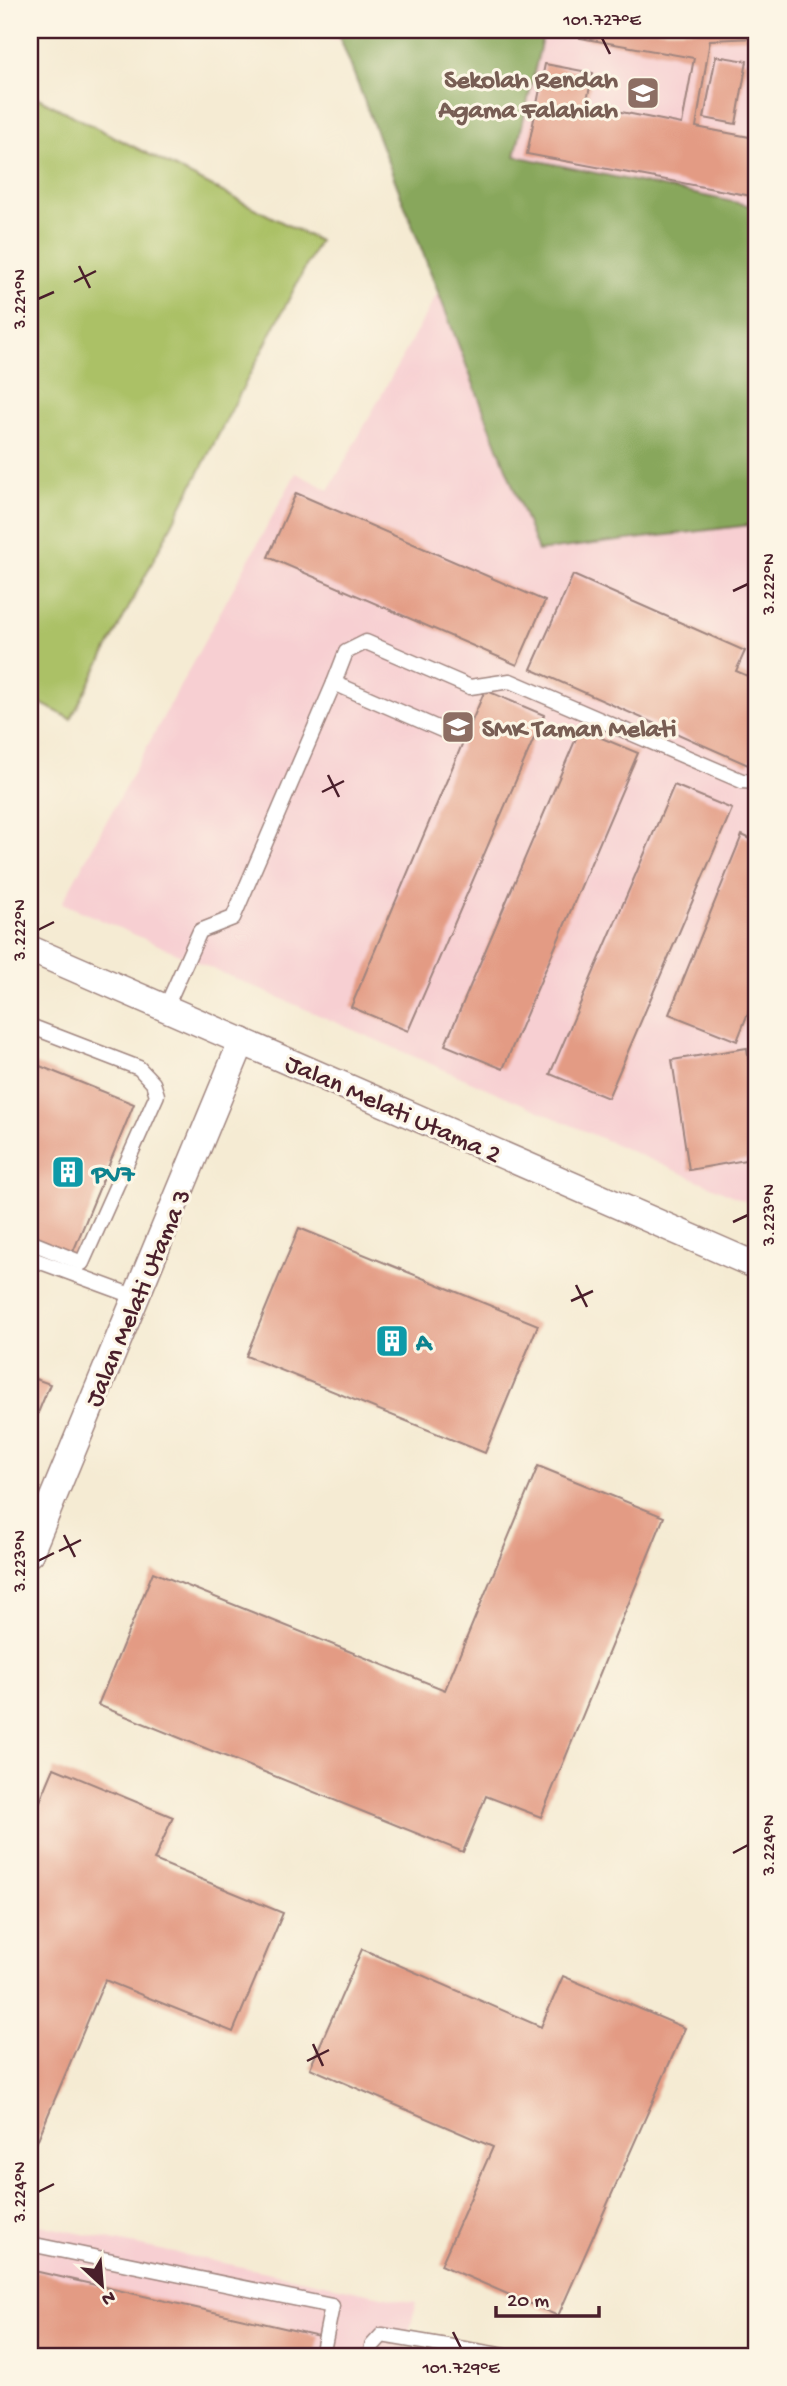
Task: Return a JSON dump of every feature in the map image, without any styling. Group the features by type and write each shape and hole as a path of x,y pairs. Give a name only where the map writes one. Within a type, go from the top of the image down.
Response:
{"street":[{"name":"Jalan Melati Utama 2","path":"30,949 757,1266"},
{"name":"Jalan Melati Utama 3","path":"30,1553 242,1041"}],"lane":[{"path":"166,1007 200,931 233,918 346,652 366,642 470,687 510,681 742,781 757,782"},
{"path":"334,683 442,730"},
{"path":"30,1026 139,1068 153,1083 157,1095 82,1263 30,1242"},
{"path":"30,1258 136,1297"},
{"path":"30,2244 332,2306 322,2356"},
{"path":"370,2356 372,2346 382,2335 505,2356"}],"shaded area":[{"path":"305,30 337,30 341,40 313,38"},
{"name":"Sekolah Rendah Agama Falahiah","path":"544,30 757,30 757,207 515,156"},
{"name":"SMK Taman Melati","path":"438,292 538,551 757,524 757,1193 752,1204 62,903 296,473 329,490"},
{"path":"30,2223 416,2303 404,2356 30,2356"}],"green space":[{"path":"337,30 544,30 515,156 757,207 757,524 538,551"},
{"path":"30,94 319,241 71,719 30,698"}],"building":[{"path":"581,30 757,30 757,38 710,40 696,127 755,138 757,132 757,197 527,154 545,64 593,73 586,105 682,124 694,58 580,38"},
{"path":"716,56 747,61 736,124 704,118"},
{"path":"296,493 545,601 517,665 268,557"},
{"path":"573,575 745,651 736,671 757,680 757,745 748,765 531,669"},
{"path":"485,690 544,715 408,1031 351,1007"},
{"path":"580,729 638,753 503,1069 445,1045"},
{"path":"674,785 732,809 608,1098 550,1074"},
{"path":"742,835 757,842 757,990 737,1041 669,1014"},
{"path":"747,1048 757,1115 757,1158 689,1170 672,1060"},
{"name":"PV7","path":"30,1062 134,1104 71,1257 30,1240"},
{"name":"A","path":"299,1228 538,1325 485,1453 246,1356"},
{"path":"30,1377 50,1384 30,1432"},
{"path":"538,1466 664,1517 541,1817 486,1796 463,1852 98,1705 153,1572 445,1690"},
{"path":"54,1768 173,1817 154,1860 283,1913 233,2032 105,1980 30,2158 30,1825"},
{"path":"362,1949 541,2027 563,1976 685,2028 558,2316 441,2265 493,2147 310,2068"},
{"path":"30,2270 319,2336 314,2356 30,2356"}],"place":[{"name":"Sekolah Rendah Agama Falahiah","path":"643,93"},
{"name":"SMK Taman Melati","path":"458,727"},
{"name":"PV7","path":"68,1172"},
{"name":"A","path":"392,1341"}]}
